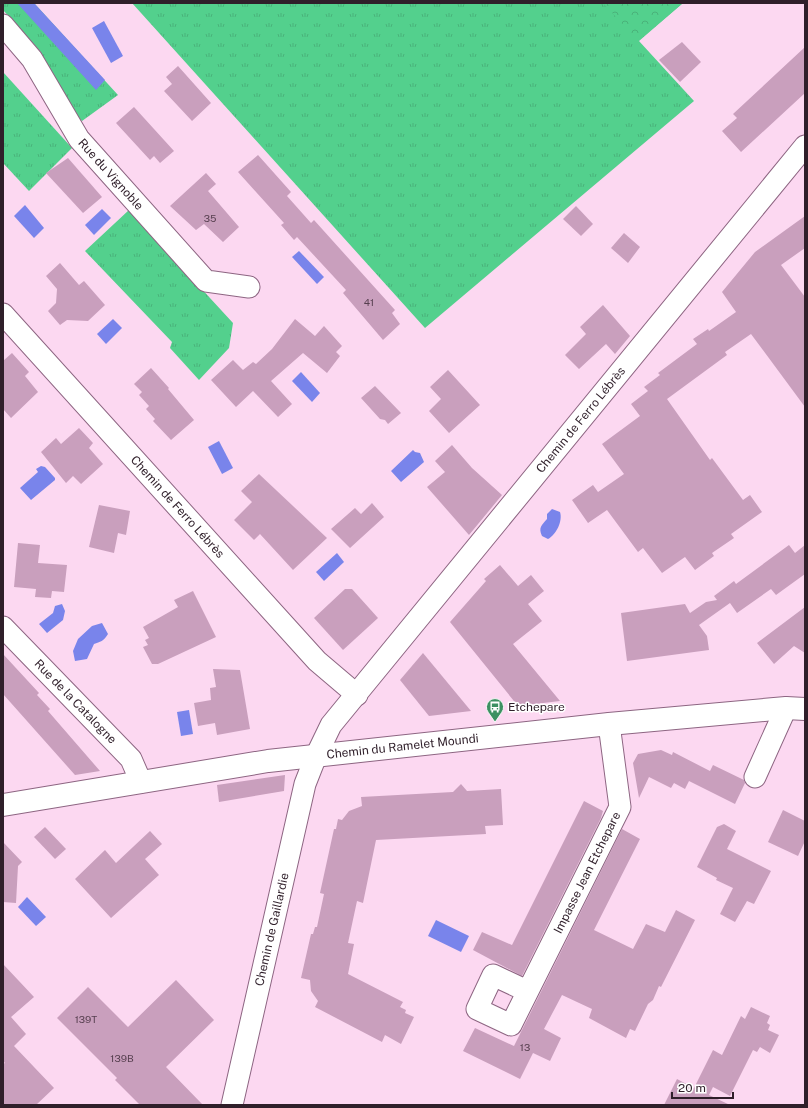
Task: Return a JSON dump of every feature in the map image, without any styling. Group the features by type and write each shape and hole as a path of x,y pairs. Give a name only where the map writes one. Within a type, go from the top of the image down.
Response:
{"main road":[{"name":"Chemin du Ramelet Moundi","path":"3,805 268,761 610,724 795,708"}],"street":[{"name":"Rue du Vignoble","path":"3,25 32,59 79,140 206,281 249,287"},
{"name":"Chemin de Ferro Lébrès","path":"316,756 331,725 805,146"},
{"name":"Chemin de Ferro Lébrès","path":"3,314 317,662 357,695"},
{"name":"Rue de la Catalogne","path":"3,627 131,759 141,782"},
{"path":"755,777 795,708"},
{"name":"Impasse Jean Etchepare","path":"527,991 620,807 610,724"},
{"name":"Chemin de Gaillardie","path":"232,1105 305,784 316,756"}],"green space":[{"path":"3,3 34,3 118,95 82,121 72,111 40,51 3,10"},
{"path":"132,3 683,3 639,41 694,101 425,328"},
{"path":"603,3 683,3 638,41"},
{"path":"3,72 72,148 29,191 3,163"},
{"path":"129,210 233,323 229,348 199,380 170,348 172,342 85,251"}],"water":[{"path":"17,3 34,3 105,80 96,90"},
{"path":"104,21 123,56 111,63 92,28"},
{"path":"25,205 44,228 34,238 14,216"},
{"path":"102,209 111,218 94,235 85,225"},
{"path":"299,251 324,277 317,284 292,257"},
{"path":"113,319 122,328 106,344 97,334"},
{"path":"301,372 320,393 312,402 292,381"},
{"path":"219,441 233,468 222,474 208,447"},
{"path":"413,450 420,453 424,462 401,482 391,471"},
{"path":"41,466 45,467 55,478 55,480 31,500 20,488 38,472 36,469"},
{"path":"552,509 560,512 561,519 556,531 548,539 542,536 541,528 547,519 547,514"},
{"path":"337,553 344,562 324,581 316,572"},
{"path":"62,604 65,611 63,620 47,633 39,624 53,613 55,606"},
{"path":"102,623 108,634 102,641 94,644 87,659 75,661 73,651 78,639 92,626"},
{"path":"189,710 193,734 181,736 177,712"},
{"path":"27,897 46,917 36,926 18,907"},
{"path":"436,920 469,936 461,952 428,936"}],"building":[{"path":"682,42 701,62 680,82 659,60"},
{"path":"805,47 805,93 741,152 722,131 737,118 733,114"},
{"path":"178,66 211,103 192,121 164,91 172,84 166,77"},
{"path":"134,107 174,151 160,163 154,156 150,160 116,123"},
{"path":"258,155 291,192 287,196 311,223 314,220 395,310 392,313 400,324 383,340 343,293 346,290 297,237 294,240 281,225 284,223 238,172"},
{"path":"68,158 102,197 83,213 46,173"},
{"path":"206,173 216,184 208,191 239,227 223,242 204,224 196,230 170,206"},
{"path":"576,206 593,224 581,236 563,219"},
{"path":"805,216 805,248 781,265 805,297 805,407 751,334 725,352 727,355 667,399 710,460 712,458 743,500 750,495 762,512 731,534 734,538 712,553 714,556 695,570 685,557 662,573 643,548 638,552 607,510 588,523 572,500 593,485 598,492 624,474 602,444 640,416 631,404 648,391 644,387 660,375 658,373 697,344 693,339 708,329 709,331 736,312 722,292 755,252"},
{"path":"624,233 640,247 628,263 611,248"},
{"path":"60,263 79,285 84,281 105,305 88,321 67,320 60,325 48,311 56,303 57,289 46,276"},
{"path":"603,305 630,336 615,354 606,344 579,369 565,355 586,334 580,327"},
{"path":"295,319 315,336 324,326 342,346 336,352 340,356 327,373 303,353 271,381 292,404 278,417 253,391 236,407 211,380 233,360 243,370 253,362 256,364 272,349"},
{"path":"12,353 29,372 25,376 38,392 11,418 3,409 3,361"},
{"path":"151,368 194,420 171,440 153,421 155,419 146,409 149,406 139,395 142,392 134,384"},
{"path":"448,370 480,405 449,433 429,411 441,399 430,387"},
{"path":"375,386 401,413 388,424 385,420 380,419 361,398"},
{"path":"79,428 93,443 89,448 103,464 81,484 73,476 66,483 41,452 56,438 61,444"},
{"path":"452,445 472,468 502,495 469,535 427,487 445,472 435,461"},
{"path":"259,474 327,538 293,570 260,534 254,540 234,520 252,502 241,491"},
{"path":"372,503 384,517 350,548 331,529 355,508 361,514"},
{"path":"99,505 130,511 126,535 118,533 114,553 89,547"},
{"path":"18,543 40,545 38,563 67,565 64,592 52,591 51,598 35,597 36,589 14,587"},
{"path":"789,545 795,553 805,545 805,574 776,595 771,589 737,613 730,603 699,625 707,636 709,650 627,661 621,613 685,604 690,613 706,602 717,600 714,596 734,581 736,584"},
{"path":"500,565 518,586 531,575 544,591 528,604 542,621 513,644 560,701 518,706 450,622 486,581 484,579"},
{"path":"345,589 352,589 378,618 343,650 314,618"},
{"path":"193,591 216,637 158,664 152,664 143,647 148,645 145,640 149,638 143,627 178,607 174,600"},
{"path":"805,607 805,653 794,646 774,664 757,643"},
{"path":"423,653 471,711 429,716 400,680"},
{"path":"3,654 39,693 37,695 50,709 48,711 100,771 75,775 3,694"},
{"path":"213,669 240,670 250,729 217,735 215,723 198,726 194,703 211,700 210,688 216,687"},
{"path":"661,750 672,755 673,752 710,771 713,765 744,780 745,783 735,804 689,781 685,789 674,783 671,788 649,777 639,798 633,763 638,754"},
{"path":"285,775 284,791 219,802 217,785"},
{"path":"461,784 467,791 501,789 503,825 485,826 486,834 376,840 363,903 357,901 348,943 354,944 348,974 403,1002 400,1007 406,1010 405,1013 414,1017 401,1044 385,1035 382,1042 315,1007 318,1001 311,991 310,980 301,978 311,934 313,934 315,927 317,927 324,894 320,893 334,829 336,829 338,819 342,820 349,811 362,806 361,797 453,792"},
{"path":"584,801 603,811 601,818 522,976 473,950 482,932 512,945"},
{"path":"783,810 805,821 805,841 798,856 768,842"},
{"path":"724,824 736,831 727,849 771,871 754,904 747,901 735,922 720,914 733,888 716,880 717,878 697,867 717,827"},
{"path":"45,827 66,849 55,859 34,837"},
{"path":"622,829 640,839 594,930 633,949 646,924 665,932 676,910 695,920 661,987 659,986 653,1000 648,1004 635,1031 630,1029 626,1038 589,1018 592,1009 562,995 544,1029 561,1038 550,1061 533,1053 520,1079 463,1051 475,1028 514,1046"},
{"path":"150,831 162,844 145,859 159,875 111,918 75,879 105,850 116,863"},
{"path":"3,842 22,862 18,866 16,903 3,902"},
{"path":"3,964 34,997 11,1017 26,1034 14,1046 54,1088 36,1105 3,1105 3,1064 5,1063 3,1061"},
{"path":"176,980 214,1020 166,1067 203,1105 140,1105 115,1080 117,1078 57,1018 88,987 128,1027"},
{"path":"751,1007 770,1016 767,1023 770,1025 768,1030 779,1035 770,1053 760,1047 757,1052 753,1050 730,1096 713,1087 709,1095 730,1105 664,1105 677,1079 694,1088 713,1050 722,1055 741,1016 745,1019"}],"place":[{"name":"Etchepare","path":"495,722"}]}
